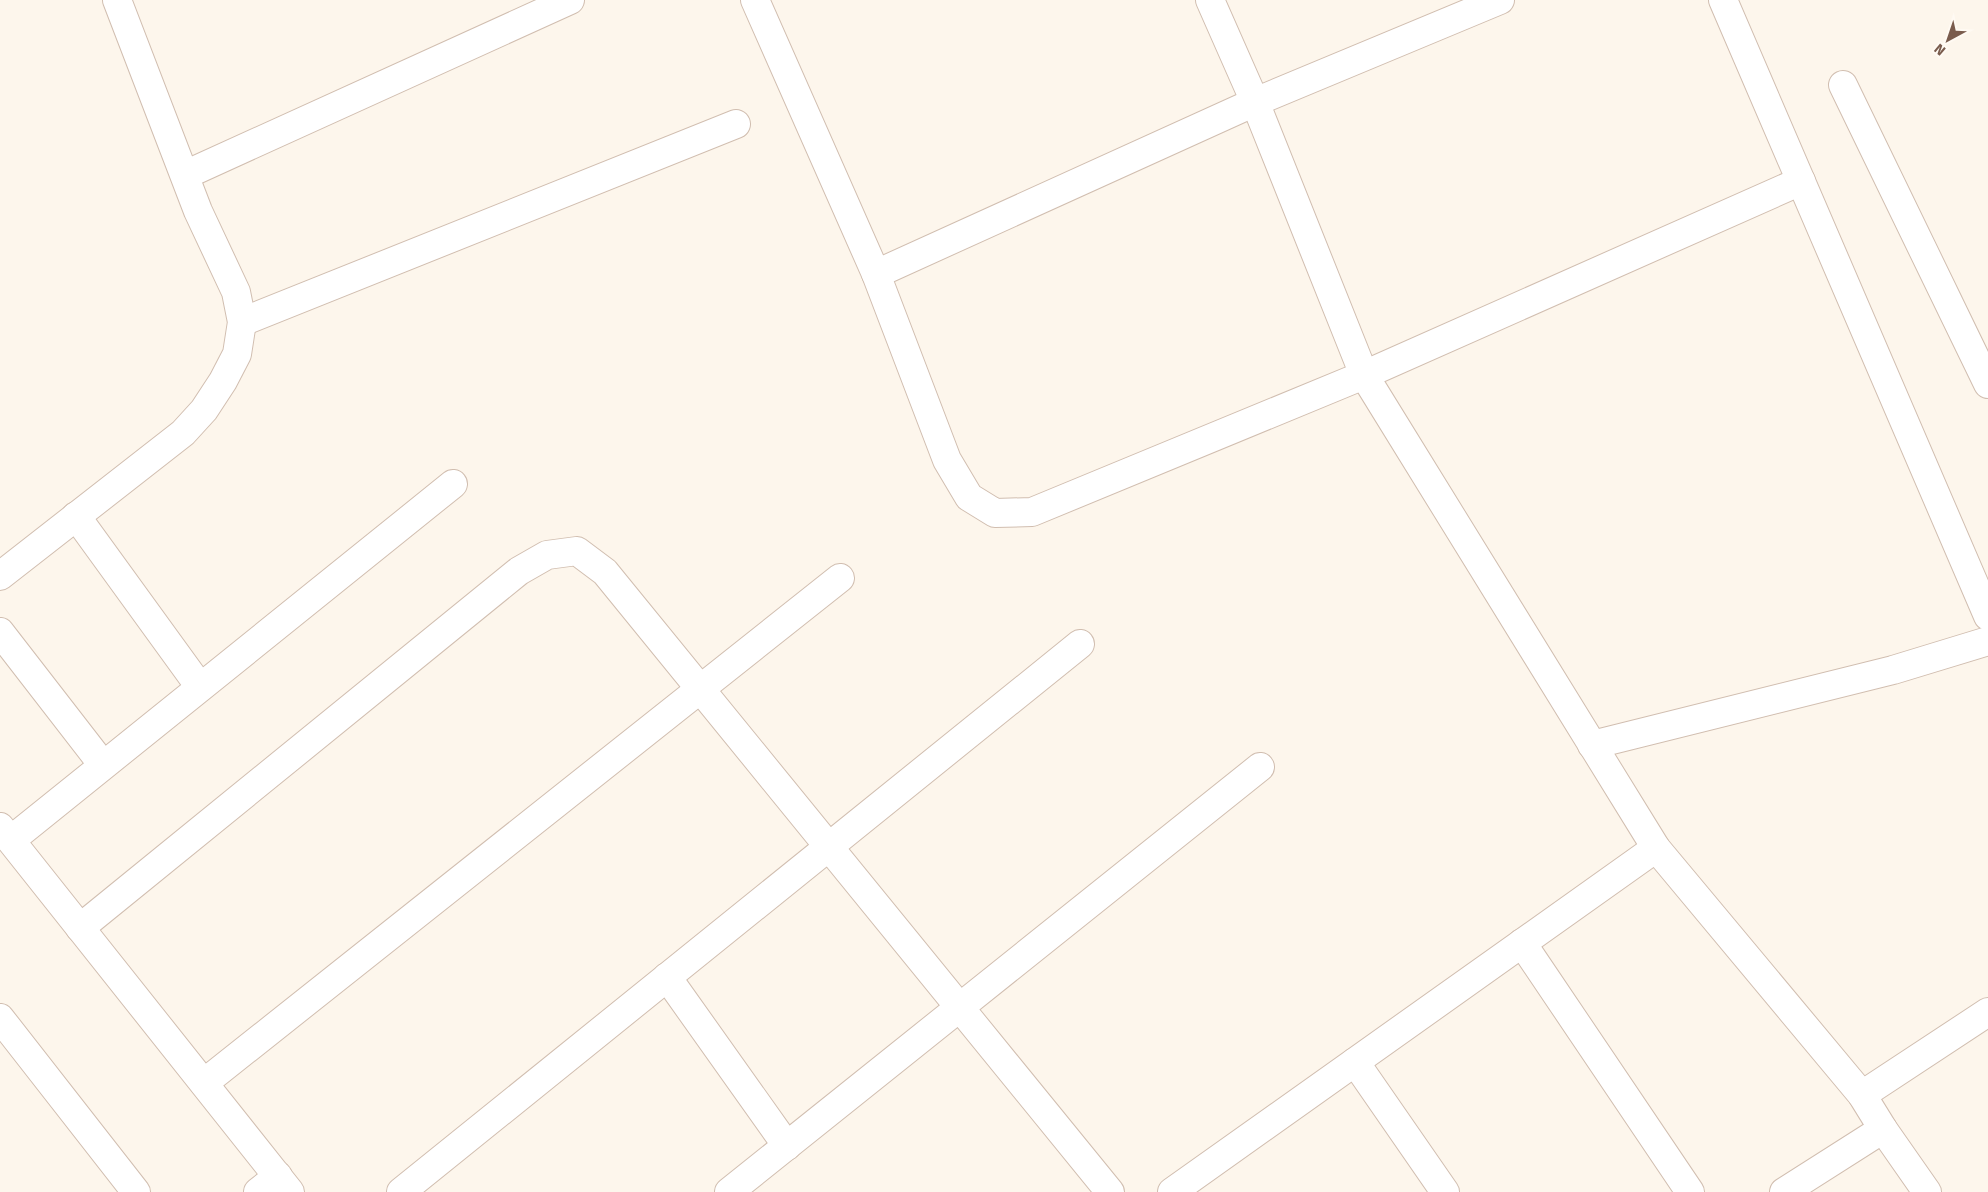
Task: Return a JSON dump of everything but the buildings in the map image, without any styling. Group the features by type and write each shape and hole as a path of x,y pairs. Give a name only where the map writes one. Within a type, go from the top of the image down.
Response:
{"street":[{"path":"0,576 183,432 204,410 223,381 237,354 242,322 236,292 198,212 117,0"},
{"path":"185,175 570,0"},
{"path":"1210,0 1255,102 1364,375 1656,848 1862,1095 1927,1192"},
{"path":"876,274 1255,102 1500,0"},
{"path":"1723,0 1988,616"},
{"path":"764,3 876,274 947,460 969,497 995,513 1032,512 1364,375 1801,180"},
{"path":"1843,85 1988,384"},
{"path":"242,322 736,124"},
{"path":"275,1187 204,1083 5,833 103,765 453,484"},
{"path":"76,516 200,687"},
{"path":"80,928 512,577 546,554 577,551 605,572 1110,1192"},
{"path":"204,1083 840,578"},
{"path":"0,632 103,765"},
{"path":"1592,745 1893,670 1988,640"},
{"path":"401,1192 1080,644"},
{"path":"729,1192 1260,767"},
{"path":"1184,1188 1355,1062 1656,848"},
{"path":"1522,943 1690,1192"},
{"path":"667,977 787,1146"},
{"path":"1862,1095 1988,1012"},
{"path":"0,1018 136,1192"},
{"path":"1355,1062 1445,1192"},
{"path":"1784,1192 1883,1129"}]}
